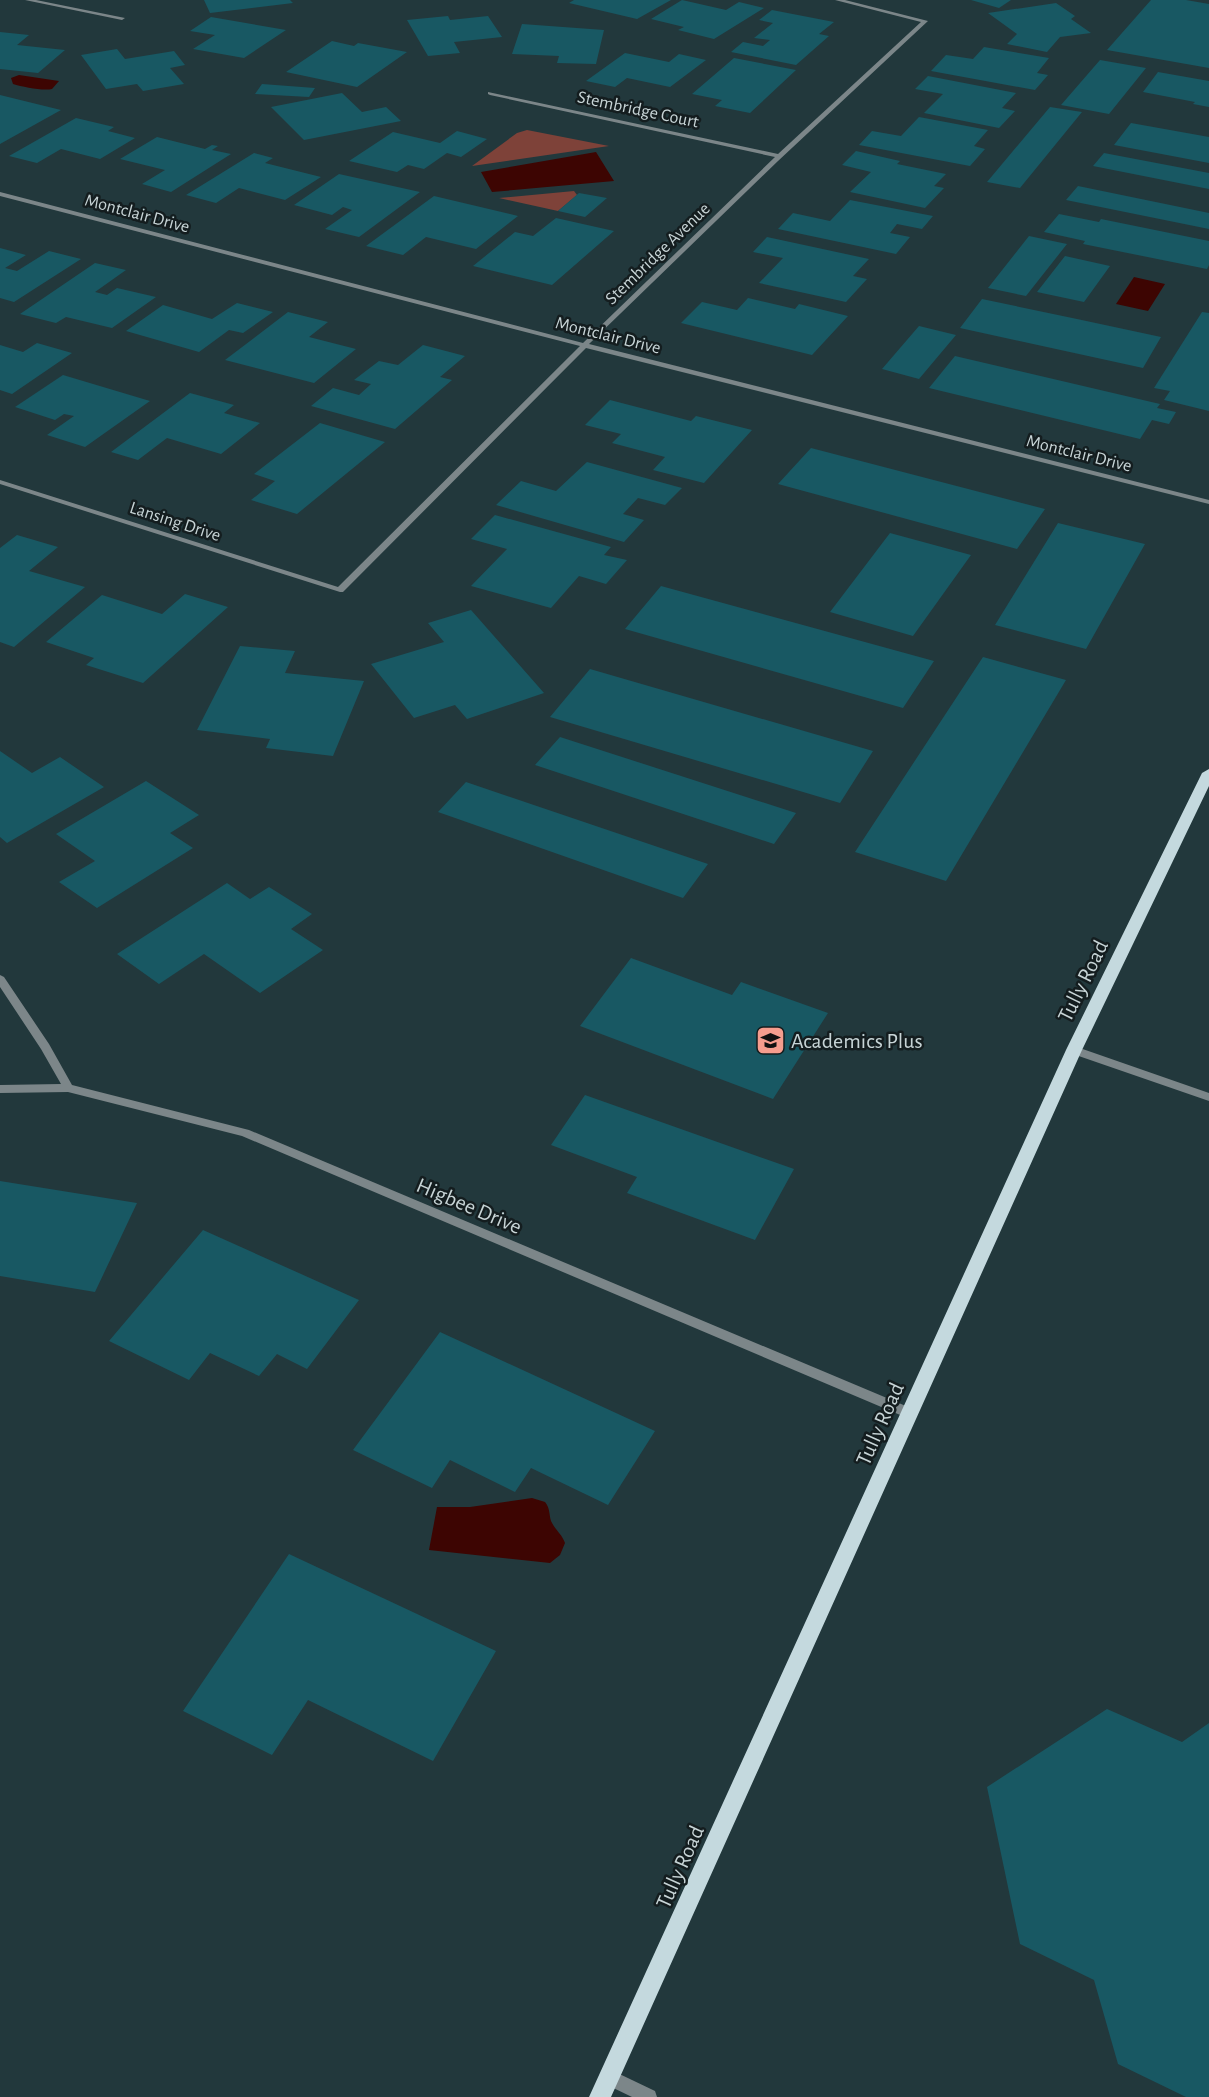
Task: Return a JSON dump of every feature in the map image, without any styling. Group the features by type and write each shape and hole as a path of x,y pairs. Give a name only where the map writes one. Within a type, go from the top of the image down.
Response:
{"main road":[{"name":"Tully Road","path":"600,2097 1074,1050 1209,773"}],"street":[{"path":"28,0 122,18"},
{"name":"Stembridge Avenue","path":"340,590 584,345 779,156 926,21 837,0"},
{"name":"Stembridge Court","path":"490,93 779,156"},
{"name":"Montclair Drive","path":"0,194 584,345 1209,502"},
{"name":"Lansing Drive","path":"0,482 340,590"},
{"path":"0,979 45,1047 68,1088"},
{"path":"1074,1050 1209,1097"},
{"name":"Higbee Drive","path":"0,1089 68,1088 245,1133 909,1413"},
{"path":"609,2077 649,2097"}],"shaded area":[{"path":"19,75 59,81 52,89 13,84 11,78"},
{"path":"527,130 609,146 472,166 517,133"},
{"path":"596,152 614,181 492,192 481,172"},
{"path":"574,191 577,195 558,211 499,198"},
{"path":"1134,277 1165,284 1148,311 1116,304"},
{"path":"532,1498 545,1502 551,1521 565,1543 560,1555 550,1563 429,1550 437,1507 470,1507"}],"building":[{"path":"204,0 290,0 293,3 210,13"},
{"path":"574,0 671,0 637,19 569,3"},
{"path":"682,0 726,10 739,2 764,8 714,39 678,30 684,27 651,19"},
{"path":"971,0 1011,0 999,8"},
{"path":"1151,0 1186,0 1209,4 1209,68 1107,50"},
{"path":"1056,3 1075,16 1071,19 1091,33 1060,37 1047,52 1007,44 1017,34 988,13"},
{"path":"772,10 834,22 819,34 829,36 796,65 731,52 743,42 763,46 770,40 754,38 773,23 759,20"},
{"path":"448,16 450,20 488,16 502,37 454,42 460,53 428,56 407,20"},
{"path":"211,17 286,30 244,58 193,49 215,35 190,31"},
{"path":"522,24 604,30 596,64 557,63 559,56 512,54"},
{"path":"0,32 29,35 17,45 65,50 38,73 0,69"},
{"path":"332,41 407,52 357,87 286,72"},
{"path":"984,47 1049,58 1037,73 1048,75 1035,90 931,71 946,55 973,59"},
{"path":"117,49 125,59 174,51 185,65 170,68 184,84 143,91 137,84 106,89 81,55"},
{"path":"625,53 669,62 679,54 706,60 670,87 627,78 615,87 586,81"},
{"path":"734,58 796,70 750,113 715,106 722,100 692,94"},
{"path":"1100,60 1146,68 1109,114 1061,105"},
{"path":"1158,72 1209,81 1209,107 1143,92"},
{"path":"928,76 1016,93 1002,108 1015,111 999,128 924,113 943,94 915,89"},
{"path":"262,84 315,88 309,97 255,94"},
{"path":"342,93 362,112 386,107 401,121 304,140 271,107"},
{"path":"0,95 61,110 0,144"},
{"path":"1050,107 1082,112 1020,188 987,182"},
{"path":"919,117 988,130 974,146 985,149 970,166 859,145 872,131 901,136"},
{"path":"76,118 114,127 108,131 135,138 100,159 61,149 37,163 9,156"},
{"path":"1131,123 1209,137 1209,163 1114,145"},
{"path":"457,131 487,139 461,157 447,153 424,169 408,165 397,172 349,161 393,132 440,143"},
{"path":"157,137 205,149 212,145 218,146 212,150 231,154 171,192 142,184 165,170 120,159"},
{"path":"856,151 900,161 897,164 946,174 934,186 944,188 925,208 850,192 871,172 842,165"},
{"path":"254,153 273,158 265,163 321,177 285,200 239,188 216,203 186,195"},
{"path":"1104,153 1209,173 1209,189 1093,166"},
{"path":"339,174 420,192 359,237 325,229 352,210 343,207 332,215 294,205"},
{"path":"1078,186 1209,213 1209,229 1066,200"},
{"path":"579,193 607,198 585,217 558,211"},
{"path":"434,196 518,216 476,249 426,237 403,255 366,246"},
{"path":"850,200 933,216 922,229 897,224 890,233 910,237 896,254 778,229 793,213 830,221"},
{"path":"1059,214 1099,222 1101,219 1209,241 1209,265 1207,269 1083,244 1085,241 1044,232"},
{"path":"556,218 614,231 552,285 473,266 515,232 533,236"},
{"path":"1029,236 1067,244 1026,296 988,288"},
{"path":"767,237 869,259 853,276 867,279 846,302 759,283 783,258 753,252"},
{"path":"0,248 26,255 5,268 17,271 49,251 81,259 14,302 0,298"},
{"path":"1065,256 1110,266 1084,302 1037,292"},
{"path":"95,263 126,270 95,292 107,295 117,288 156,297 112,328 66,317 56,323 20,314"},
{"path":"748,298 795,309 799,304 848,316 812,355 681,323 702,302 737,310"},
{"path":"982,299 1161,337 1143,368 960,328"},
{"path":"237,303 273,312 243,333 229,330 199,352 126,331 163,305 212,319"},
{"path":"288,312 328,322 309,337 356,349 314,383 225,360"},
{"path":"1202,312 1209,313 1209,411 1164,400 1170,391 1154,388"},
{"path":"919,326 956,335 919,379 882,369"},
{"path":"37,343 72,353 12,394 0,390 0,345 23,352"},
{"path":"423,345 465,356 440,377 452,380 395,429 311,406 333,388 359,395 371,384 354,380 379,361 398,365"},
{"path":"955,356 1160,404 1157,408 1176,412 1169,424 1152,420 1140,439 929,388"},
{"path":"63,375 150,401 85,447 47,435 74,416 64,414 55,420 15,407"},
{"path":"190,393 234,405 224,413 260,423 221,454 167,438 138,460 111,452"},
{"path":"610,400 691,421 696,416 752,430 704,483 653,470 665,457 612,443 621,434 585,425"},
{"path":"320,423 385,442 297,514 251,500 275,481 254,474"},
{"path":"811,448 1045,509 1017,549 778,484"},
{"path":"587,462 682,488 665,505 638,498 623,514 644,520 624,542 496,505 521,481 556,491"},
{"path":"495,515 611,547 604,555 627,560 606,584 579,576 551,608 471,586 507,549 471,539"},
{"path":"1058,523 1145,544 1086,649 995,625"},
{"path":"890,533 971,555 913,636 830,612"},
{"path":"17,535 58,547 29,571 85,587 14,647 0,642 0,548"},
{"path":"661,586 934,661 903,708 625,629"},
{"path":"185,594 228,607 143,683 86,665 94,658 46,642 102,595 162,614"},
{"path":"471,610 544,693 467,719 455,705 414,718 371,664 444,642 428,623"},
{"path":"240,646 295,651 285,673 364,681 333,756 266,748 270,739 197,730"},
{"path":"983,657 1066,680 946,881 855,852"},
{"path":"590,669 873,751 840,803 550,717"},
{"path":"560,737 796,813 774,844 535,765"},
{"path":"0,751 32,773 60,757 104,787 7,843 0,837"},
{"path":"146,781 199,815 170,833 193,848 97,908 59,882 95,861 56,834"},
{"path":"466,782 708,864 683,898 438,812"},
{"path":"227,883 250,899 269,887 312,914 291,929 323,950 260,993 204,954 159,984 117,954"},
{"path":"631,958 732,995 741,982 828,1013 773,1099 580,1026"},
{"path":"585,1095 794,1169 755,1240 627,1193 637,1177 551,1145"},
{"path":"0,1181 137,1203 95,1292 0,1276"},
{"path":"203,1230 359,1300 307,1369 277,1354 259,1376 210,1353 189,1380 109,1341"},
{"path":"440,1332 655,1431 608,1505 531,1468 515,1492 450,1460 432,1488 353,1450"},
{"path":"289,1554 496,1651 433,1761 308,1700 272,1755 183,1711"},
{"path":"1107,1709 1182,1742 1209,1723 1209,2097 1186,2097 1118,2064 1094,1980 1020,1944 987,1787"}],"place":[{"name":"Academics Plus","path":"770,1041"}]}
